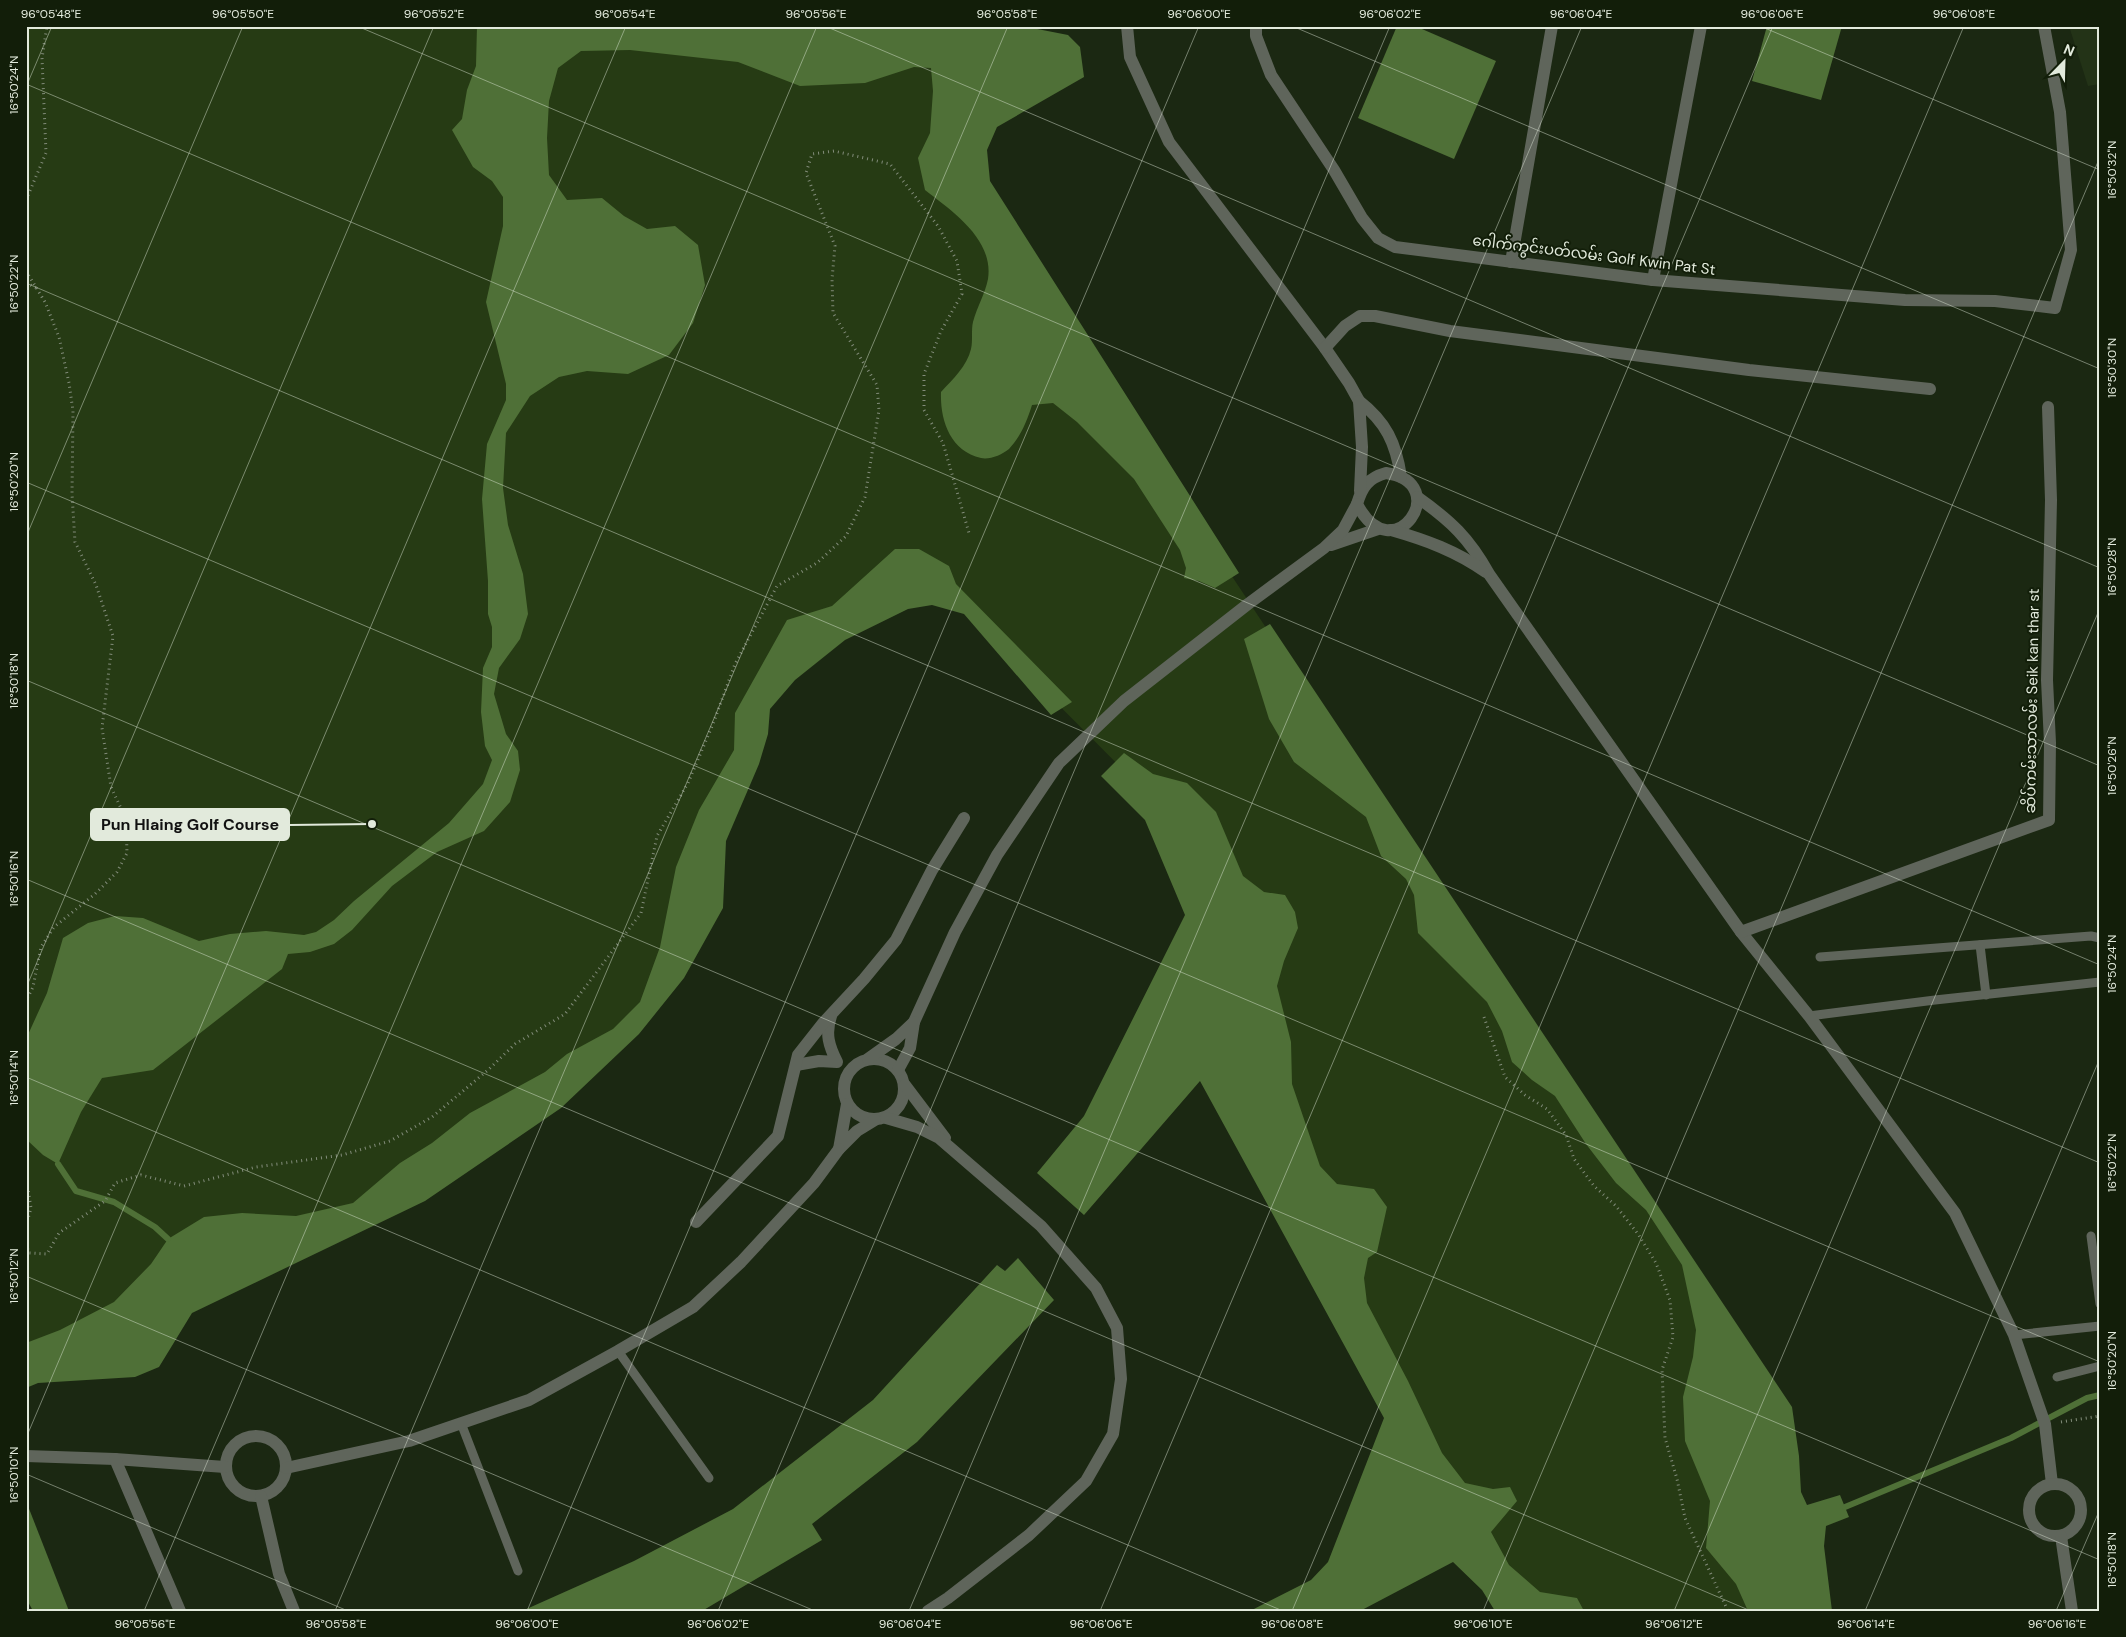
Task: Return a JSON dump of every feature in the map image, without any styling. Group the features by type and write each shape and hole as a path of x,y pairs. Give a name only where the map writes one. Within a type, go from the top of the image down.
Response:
{"street":[{"path":"1127,26 1130,56 1169,142 1325,348 1359,401 1375,414 1390,435 1398,456 1401,476"},
{"name":"ဂေါက်ကွင်းပတ်လမ်း Golf Kwin Pat St","path":"1256,26 1256,36 1271,75 1334,170 1362,218 1378,238 1395,247 1653,280 1905,300 1995,301 2055,308 2071,250 2060,112 2044,26"},
{"path":"1511,262 1552,26"},
{"path":"1653,280 1701,26"},
{"path":"1325,348 1352,321 1360,316 1375,316 1450,331 1749,370 1930,389"},
{"path":"1359,401 1362,447 1359,499 1367,522 1385,530 1422,539 1449,549 1467,558 1489,574"},
{"name":"ဆိပ်ကမ်းသာလမ်း Seik kan thar st","path":"1741,932 2049,820 2050,743 2047,680 2051,500 2048,407"},
{"path":"898,1070 910,1048 914,1022 955,932 997,854 1060,762 1124,701 1248,604 1324,548 1343,530 1368,480 1376,475 1386,473 1401,476 1411,483 1417,496 1417,506 1414,516 1405,525 1324,548"},
{"path":"1417,496 1457,528 1474,548 1489,574 1741,932 1809,1016 1955,1213 2014,1335 2045,1424 2052,1484"},
{"path":"696,1222 778,1136 798,1055 896,940 932,870 964,818"},
{"path":"832,1013 827,1026 828,1043 846,1075"},
{"path":"914,1022 896,1039 868,1059 854,1066 846,1075 843,1089 847,1104 860,1117 917,1127 939,1138 1041,1226 1096,1288 1117,1328 1121,1379 1113,1434 1086,1481 1029,1534 948,1598 928,1611"},
{"path":"868,1059 886,1061 898,1070 905,1085 959,1155"},
{"path":"796,1065 819,1061 837,1062"},
{"path":"286,1468 409,1442 529,1400 693,1307 742,1262 814,1183 839,1149 857,1131 895,1112 903,1100 905,1085"},
{"path":"839,1149 847,1104"},
{"path":"254,1435 264,1436 280,1446 286,1457 286,1468 283,1480 273,1491 261,1496 246,1495 233,1486 227,1477 225,1467 230,1449 241,1439 254,1435"},
{"path":"26,1456 115,1459 225,1467"},
{"path":"115,1459 180,1611"},
{"path":"2052,1484 2067,1486 2074,1492 2079,1500 2082,1512 2073,1530 2061,1536 2048,1536 2036,1529 2028,1513 2034,1494 2041,1488 2052,1484"},
{"path":"261,1496 279,1574 294,1611"},
{"path":"2061,1536 2072,1611"}],"lane":[{"path":"1820,957 2091,936 2100,938"},
{"path":"1980,945 1986,995"},
{"path":"1809,1016 2100,982"},
{"path":"2091,1236 2100,1304"},
{"path":"2014,1335 2100,1326"},
{"path":"618,1351 709,1478"},
{"path":"2057,1377 2100,1366"},
{"path":"461,1423 518,1571"}],"path":[{"path":"26,200 46,153 42,58 47,26"},
{"path":"26,1244 29,1253 47,1254 59,1233 105,1201 116,1183 141,1175 184,1186 256,1166 342,1155 390,1141 432,1117 488,1070 515,1044 565,1014 642,913 657,836 688,783 713,724 735,664 777,586 817,563 846,536 865,497 879,410 876,385 833,313 832,279 835,246 806,173 812,154 834,151 890,164 938,226 957,261 962,294 941,330 924,374 924,410 943,443 969,533"},
{"path":"26,271 45,302 59,337 74,411 72,494 75,542 96,585 113,636 102,728 111,787 126,820 127,853 118,872 95,894 54,927 41,947 33,987 26,1001"},
{"path":"26,283 37,288"},
{"path":"1484,1017 1505,1077 1525,1095 1547,1109 1566,1135 1574,1159 1594,1186 1616,1206 1638,1234 1656,1263 1670,1300 1672,1336 1662,1370 1665,1438 1677,1479 1685,1518 1728,1611"},
{"path":"26,1187 31,1208 26,1226"},
{"path":"2045,1424 2100,1416"}],"shaded area":[{"path":"26,26 890,26 976,44 973,185 1780,1404 1820,1611 1512,1611 1229,1091 1190,837 938,584 767,685 645,1013 366,1215 26,1357"},
{"path":"477,26 1022,26 1068,35 1080,47 1084,77 997,127 987,150 990,181 1239,573 1215,588 1199,581 1184,578 1186,568 1180,550 1134,479 1077,422 1053,403 1032,405 1017,439 1009,449 992,458 981,458 970,454 954,441 949,433 942,413 941,392 959,372 969,355 972,346 973,322 987,285 988,265 978,239 969,227 925,190 918,158 930,133 933,91 931,68 914,67 865,83 800,86 738,62 630,50 581,51 558,68 549,101 547,138 549,175 567,200 602,198 624,216 647,229 675,226 698,245 705,285 693,323 669,355 628,374 587,371 559,377 530,396 506,433 503,488 508,525 523,574 528,614 520,639 499,668 494,694 506,734 518,751 520,770 510,802 484,831 437,852 392,886 352,930 334,944 310,952 288,954 282,969 153,1070 102,1078 81,1112 58,1164 43,1155 26,1139 26,1039 47,993 63,938 88,923 115,916 143,918 199,941 230,934 266,931 304,935 316,932 334,920 354,901 449,823 483,784 492,760 485,746 481,712 483,668 492,647 492,627 488,614 488,581 482,499 487,444 506,400 506,384 486,302 503,226 503,197 492,181 473,167 452,130 462,119 467,90 476,66"},
{"path":"1397,26 1415,26 1496,61 1454,159 1358,118"},
{"path":"1767,26 1842,26 1821,100 1752,81"},
{"path":"2069,26 2100,26 2100,84 2088,86"},
{"path":"895,549 919,549 949,566 956,584 1072,702 1051,715 964,614 932,605 908,609 845,640 795,680 770,709 768,734 759,764 726,841 723,908 684,978 639,1034 561,1108 425,1201 192,1313 159,1367 135,1377 38,1383 26,1388 26,1343 60,1330 114,1302 151,1264 168,1239 204,1217 242,1213 296,1216 353,1203 400,1163 432,1143 470,1113 545,1072 567,1054 613,1029 640,1002 660,947 676,867 699,810 734,750 735,713 787,620 832,606"},
{"path":"1270,624 1792,1407 1799,1456 1801,1492 1807,1505 1840,1495 1849,1517 1826,1526 1824,1546 1832,1611 1748,1611 1736,1584 1706,1548 1710,1501 1685,1441 1683,1397 1693,1357 1696,1330 1682,1265 1646,1210 1616,1183 1586,1144 1555,1096 1532,1080 1512,1062 1502,1031 1487,1002 1418,933 1414,895 1406,879 1381,856 1366,817 1294,762 1269,719 1244,639"},
{"path":"1124,753 1153,774 1187,783 1216,812 1243,876 1264,892 1285,895 1295,912 1298,928 1284,961 1277,986 1291,1042 1292,1084 1320,1166 1337,1184 1374,1189 1387,1207 1377,1252 1368,1258 1364,1278 1367,1303 1408,1381 1442,1453 1465,1483 1493,1489 1510,1487 1517,1501 1491,1532 1509,1565 1540,1592 1577,1598 1584,1611 1495,1611 1482,1590 1453,1562 1360,1611 1250,1611 1311,1580 1328,1562 1384,1418 1200,1081 1084,1215 1037,1173 1084,1116 1185,915 1145,820 1101,776"},
{"path":"1018,1258 1054,1300 917,1442 812,1524 822,1540 702,1611 522,1611 634,1561 733,1509 873,1400 997,1265 1005,1271"},
{"path":"26,1501 69,1611 33,1611 26,1598"}],"waterway":[{"path":"58,1164 76,1191 114,1202 155,1227 168,1239"},
{"path":"1845,1507 2011,1438 2087,1398 2100,1395"}],"place":[{"name":"Pun Hlaing Golf Course","path":"372,824"}]}
